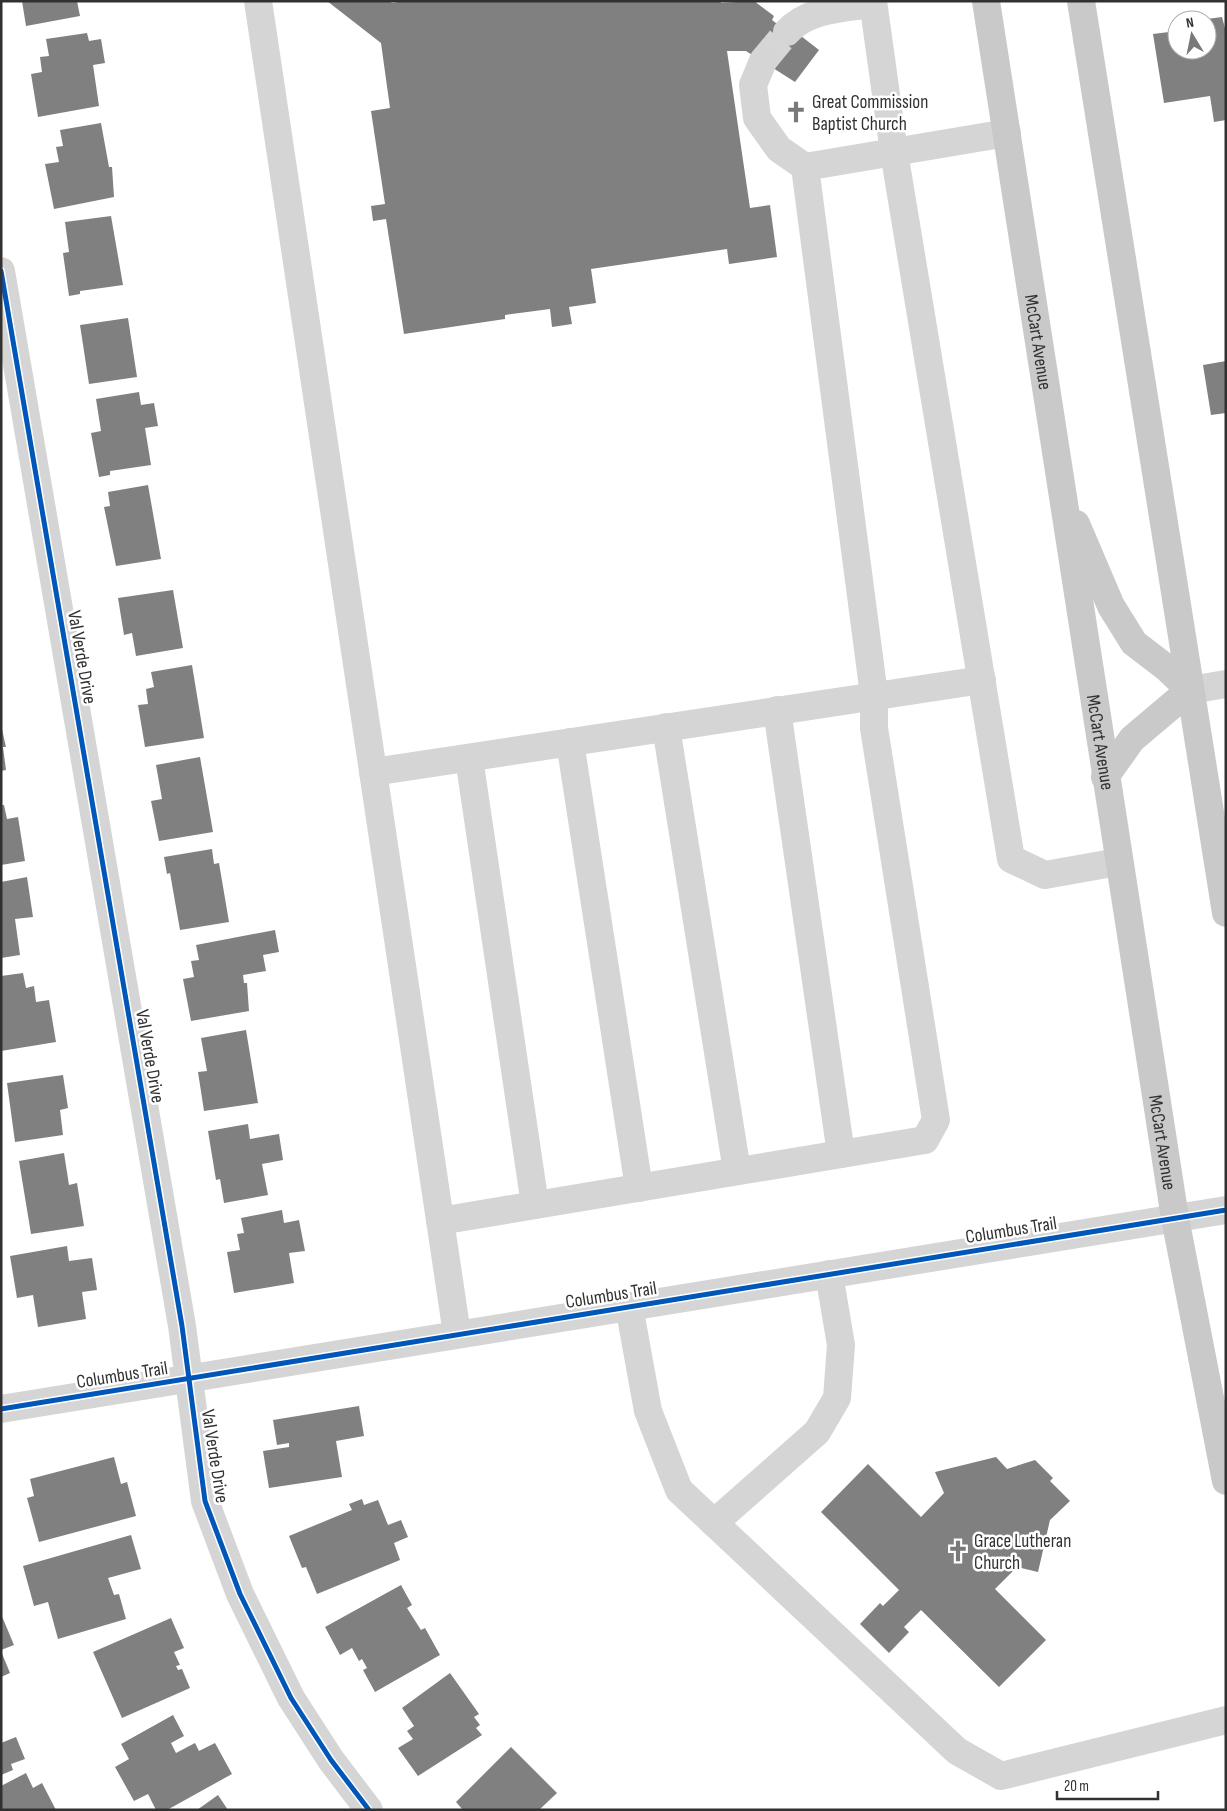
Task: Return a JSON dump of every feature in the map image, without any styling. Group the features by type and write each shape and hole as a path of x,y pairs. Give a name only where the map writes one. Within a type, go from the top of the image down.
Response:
{"main road":[{"name":"McCart Avenue","path":"986,1 1118,862 1175,1218 1226,1481"},
{"path":"1081,1 1226,913"},
{"path":"1060,486 1111,606 1134,643 1168,669 1190,690"},
{"path":"1105,778 1132,739 1190,690"}],"street":[{"path":"258,1 456,1334"},
{"path":"788,32 796,22 826,11 873,3 894,152 1011,859 1045,875 1118,862"},
{"path":"762,62 753,85 757,118 779,149 805,167 1007,133"},
{"path":"440,1221 925,1140 936,1120 874,728 874,695 805,167"},
{"name":"Val Verde Drive","path":"1,271 182,1326 205,1501 240,1594 291,1698 331,1760 369,1810"},
{"path":"373,772 982,680"},
{"path":"1190,690 1226,684"},
{"path":"777,710 840,1154"},
{"path":"666,727 737,1171"},
{"path":"570,742 639,1188"},
{"path":"469,758 536,1206"},
{"name":"Columbus Trail","path":"1,1409 1226,1210"},
{"path":"714,1523 817,1432 837,1398 841,1345 829,1274"},
{"path":"629,1306 648,1411 679,1490 957,1751 1001,1776 1226,1720"}],"building":[{"path":"22,1 77,1 80,16 26,26"},
{"path":"327,1 390,1 392,3 405,1 720,1 721,3 754,1 774,16 772,20 797,39 801,36 819,50 795,82 746,51 727,51 750,208 770,205 777,257 729,264 727,249 591,269 596,303 569,307 572,324 552,327 550,309 505,315 505,319 404,334 386,219 373,221 371,206 385,204 371,111 390,108 381,43"},
{"path":"1222,17 1226,32 1226,120 1214,122 1210,96 1164,103 1153,34 1167,32 1167,60 1217,60 1217,18"},
{"path":"87,33 89,41 101,39 105,63 93,65 99,106 38,117 31,74 42,72 40,57 49,56 46,39"},
{"path":"101,123 109,167 112,167 114,197 54,209 45,164 59,162 56,147 63,146 60,130"},
{"path":"111,216 123,285 80,291 80,294 69,296 63,253 69,252 65,222"},
{"path":"128,318 137,377 89,384 80,325"},
{"path":"1226,361 1226,413 1211,415 1203,365"},
{"path":"139,392 141,405 154,403 158,426 145,428 151,465 110,471 110,475 99,477 91,433 101,431 96,399"},
{"path":"148,485 161,559 116,566 104,507 110,506 108,492"},
{"path":"173,590 183,648 136,656 132,633 124,635 118,598"},
{"path":"192,665 204,738 145,747 138,705 148,704 146,689 154,687 151,672"},
{"path":"1,725 6,747 3,747 6,770 1,771"},
{"path":"200,757 213,832 159,841 151,801 162,799 156,765"},
{"path":"1,805 4,805 7,819 18,817 25,861 1,865"},
{"path":"212,849 214,864 219,863 229,922 180,930 170,873 167,874 164,857"},
{"path":"27,877 33,917 15,919 20,955 1,958 1,882"},
{"path":"275,930 279,952 263,955 266,971 243,975 244,983 247,983 249,1011 191,1021 183,979 194,977 191,961 199,960 196,945"},
{"path":"23,973 26,988 34,986 36,1002 49,1000 56,1042 1,1051 1,976"},
{"path":"246,1030 258,1103 204,1111 198,1072 207,1071 201,1038"},
{"path":"63,1075 68,1108 60,1110 63,1135 15,1142 7,1083"},
{"path":"248,1124 250,1139 279,1134 283,1160 262,1164 268,1195 224,1203 220,1179 216,1180 208,1131"},
{"path":"64,1153 69,1185 77,1183 84,1226 31,1234 19,1161"},
{"path":"282,1210 284,1223 299,1220 305,1251 289,1253 294,1283 234,1293 227,1252 240,1250 237,1234 244,1233 241,1218"},
{"path":"67,1246 69,1261 92,1258 97,1290 82,1292 86,1319 38,1327 33,1295 17,1298 10,1256"},
{"path":"359,1406 364,1436 336,1441 342,1477 269,1488 263,1451 289,1447 289,1443 277,1445 273,1420"},
{"path":"114,1457 121,1484 127,1482 136,1516 39,1542 27,1498 34,1496 30,1479"},
{"path":"996,1457 1007,1469 1035,1460 1053,1478 1050,1481 1070,1501 1050,1520 1038,1572 1017,1567 995,1589 1046,1640 999,1687 921,1610 904,1627 909,1632 889,1653 860,1624 880,1603 883,1606 899,1590 821,1512 868,1464 921,1517 944,1493 935,1472"},
{"path":"362,1499 364,1505 378,1500 388,1525 401,1520 408,1537 394,1543 400,1560 317,1594 306,1567 302,1568 289,1536 352,1510 349,1504"},
{"path":"131,1535 141,1569 108,1578 114,1595 119,1594 126,1619 58,1639 48,1602 34,1606 23,1566"},
{"path":"401,1585 412,1605 407,1608 421,1630 425,1628 440,1655 375,1692 363,1670 367,1668 362,1659 359,1661 352,1648 340,1655 325,1627"},
{"path":"1,1614 14,1645 1,1650"},
{"path":"171,1618 184,1648 174,1652 180,1665 176,1666 178,1670 182,1669 190,1688 122,1718 93,1652"},
{"path":"1,1651 10,1673 1,1677"},
{"path":"450,1673 479,1714 474,1717 480,1725 476,1728 482,1735 418,1776 398,1748 413,1739 407,1731 414,1726 402,1708"},
{"path":"173,1715 184,1736 171,1743 176,1753 195,1743 199,1751 215,1743 232,1774 167,1810 156,1810 148,1794 134,1801 115,1767 129,1759 121,1744"},
{"path":"16,1737 25,1759 11,1764 13,1770 1,1775 1,1743"},
{"path":"511,1747 557,1793 539,1810 463,1810 456,1802"},
{"path":"26,1773 33,1788 42,1783 56,1810 1,1810 1,1786"},
{"path":"218,1795 228,1810 197,1810"}],"tunnel":[{"path":"763,61 787,32"}],"cycle path":[{"path":"1,271 182,1326 205,1501 240,1594 291,1698 331,1760 369,1810"},
{"path":"1,1409 1226,1210"}],"place":[{"name":"Great Commission Baptist Church","path":"796,112"},
{"name":"Grace Lutheran Church","path":"958,1551"}]}
